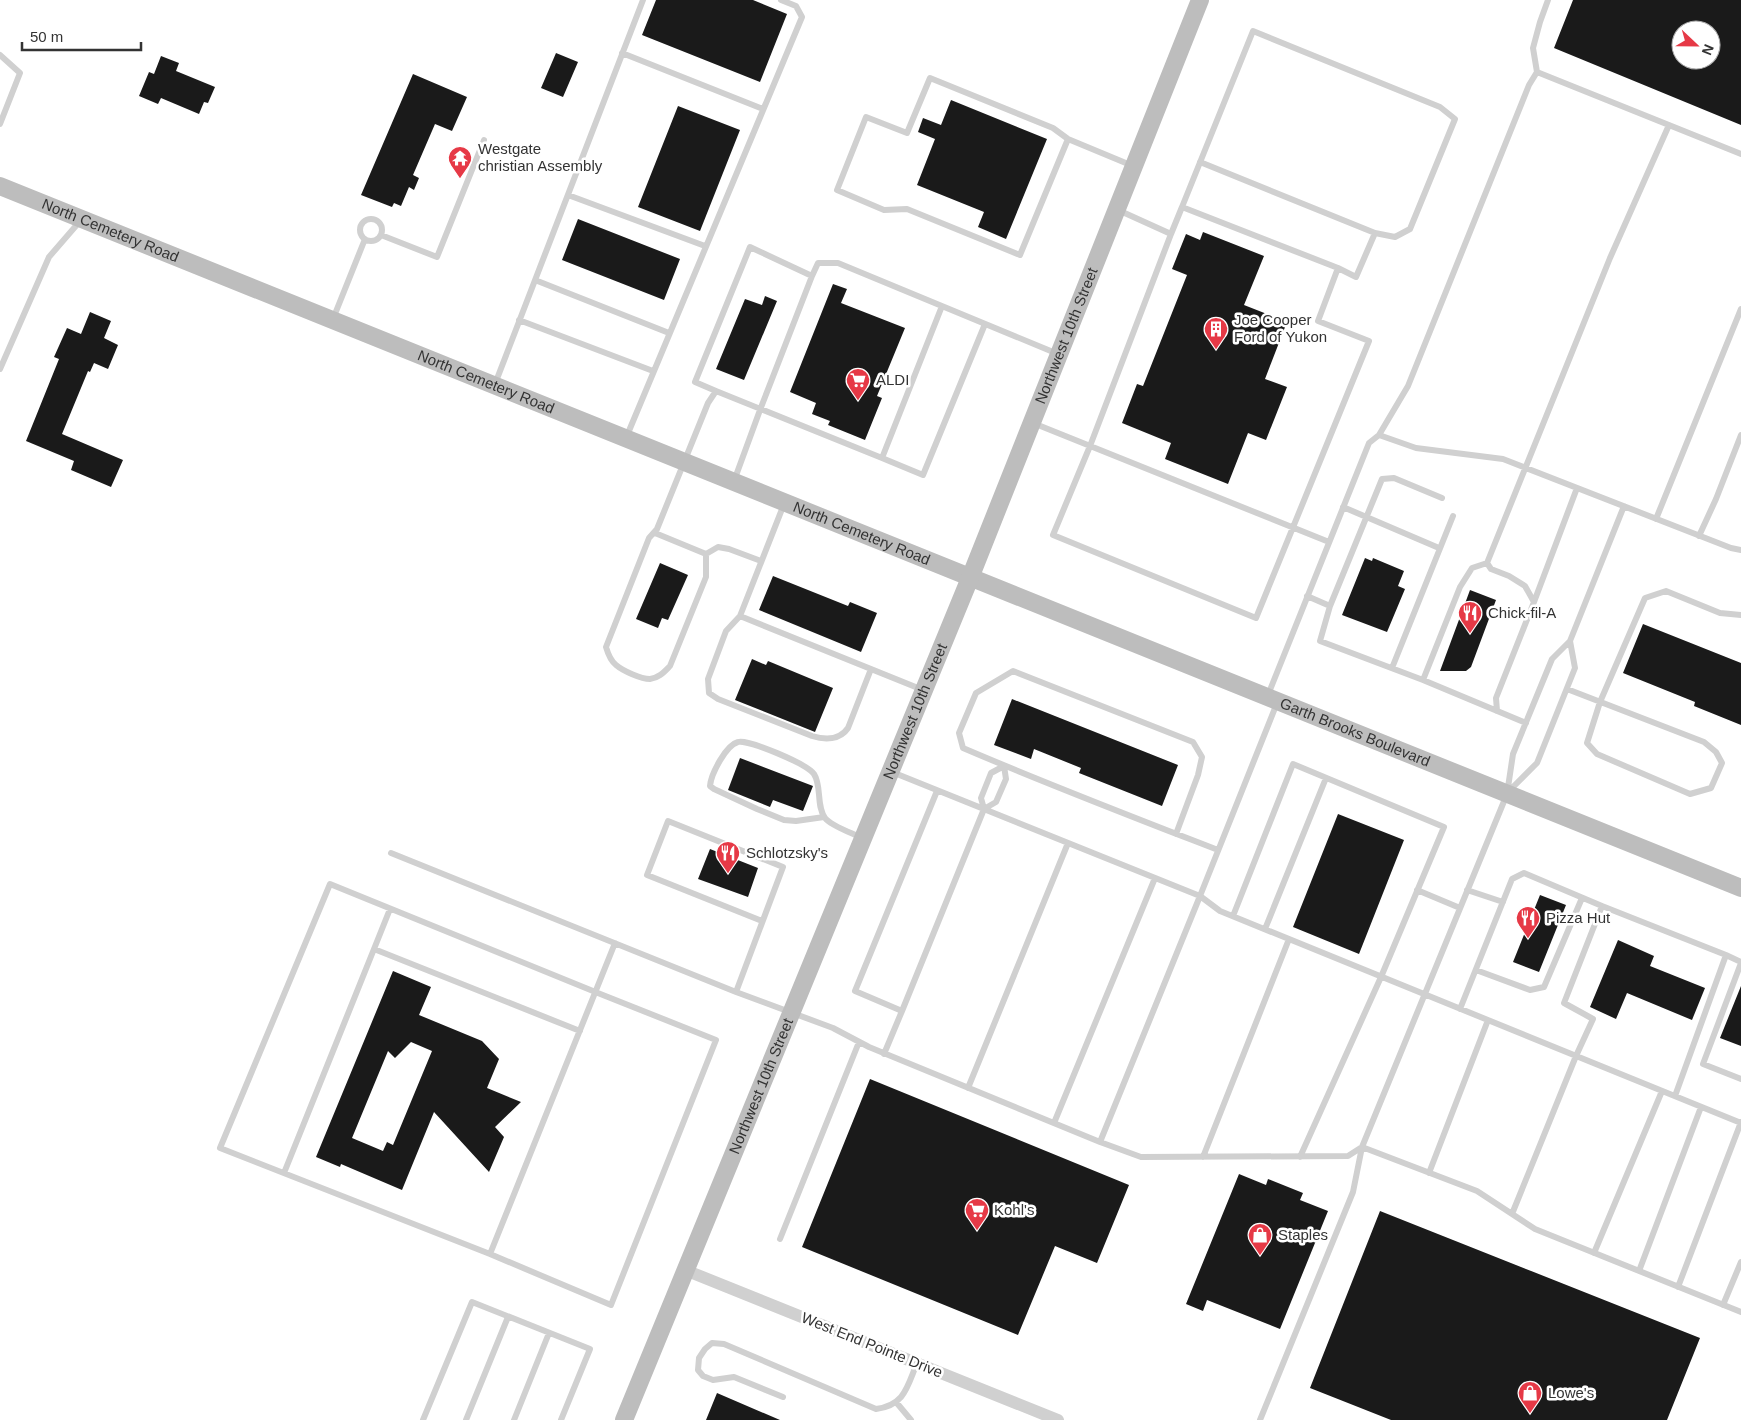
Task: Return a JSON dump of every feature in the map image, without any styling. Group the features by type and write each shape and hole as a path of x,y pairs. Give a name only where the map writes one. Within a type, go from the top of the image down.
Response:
{"street":[{"name":"Northwest 10th Street","path":"624,1420 970,578 1200,0"},
{"name":"North Cemetery Road","path":"0,186 970,578"},
{"name":"Garth Brooks Boulevard","path":"970,578 1741,888"},
{"name":"West End Pointe Drive","path":"685,1270 1058,1420"}],"lane":[{"path":"494,386 642,0"},
{"path":"625,439 802,17 796,6 781,0"},
{"path":"1100,1142 1218,850 1307,596 1369,443 1379,435 1408,386 1529,85 1538,72 1534,48 1540,22 1548,0"},
{"path":"1200,162 1375,233 1395,237 1410,228 1455,118 1440,107 1252,31 1171,234 1090,446 1053,535 1256,618 1369,341 1318,321 1338,268"},
{"path":"622,53 763,110"},
{"path":"0,55 20,73 0,124"},
{"path":"1538,72 1741,154"},
{"path":"1068,139 1020,254 907,209 884,210 837,190 866,117 907,133 930,78 1053,128 1068,139 1134,167"},
{"path":"1423,680 1460,587 1472,568 1487,563 1610,258 1669,124"},
{"path":"381,234 437,257 484,140"},
{"path":"568,195 705,246"},
{"path":"1182,207 1356,276 1375,233"},
{"path":"1117,209 1171,234"},
{"path":"0,369 49,257 82,219"},
{"path":"367,220 377,221 381,227 381,234 376,240 365,239 360,230 362,224 367,220"},
{"path":"332,321 365,239"},
{"path":"812,276 750,247 695,382 923,475 985,324"},
{"path":"734,483 760,410 818,263 838,263 1059,354"},
{"path":"535,280 669,332"},
{"path":"882,458 942,306"},
{"path":"1656,519 1741,309"},
{"path":"519,320 653,371"},
{"path":"706,554 706,577 670,666 660,676 648,679 616,665 608,655 606,647 649,538 658,529 708,403 716,391"},
{"path":"1032,422 1329,542"},
{"path":"1379,435 1416,448 1503,459 1699,536 1741,550"},
{"path":"1699,536 1741,435"},
{"path":"1442,498 1394,478 1382,479 1330,606 1320,641 1423,680 1526,723"},
{"path":"1497,711 1496,698 1577,488"},
{"path":"784,503 740,616 727,629 708,679 709,693 718,699 812,736 837,738 842,736 848,728 871,669"},
{"path":"1260,1420 1352,1192 1362,1147 1507,794 1513,754 1552,660 1570,641 1624,506"},
{"path":"1343,508 1439,548"},
{"path":"1392,668 1453,516"},
{"path":"655,533 706,554"},
{"path":"706,554 718,547 729,549 761,561"},
{"path":"1487,563 1491,570 1509,576 1525,586 1534,602"},
{"path":"1567,689 1600,702 1704,742 1716,752 1722,763 1711,788 1690,794 1597,754 1588,743 1600,702 1645,598 1666,591 1720,613 1741,615"},
{"path":"1307,596 1330,606"},
{"path":"740,616 924,690"},
{"path":"1507,794 1537,763 1576,668 1570,641"},
{"path":"1176,834 1198,776 1202,758 1193,742 1013,671 976,693 960,734 963,748 1004,766 1176,834 1218,850"},
{"path":"824,817 796,821 777,817 714,790 710,786 712,775 721,759 734,743 740,741 753,744 807,767 814,774 824,817 830,822 863,838"},
{"path":"1233,916 1293,764 1444,827 1381,977 1300,1157"},
{"path":"884,1054 984,809 981,798 991,773 1004,766"},
{"path":"984,809 996,802 1006,779 1004,766"},
{"path":"890,772 1200,896 1220,911 1741,1123 1678,1287"},
{"path":"1265,929 1326,778"},
{"path":"902,1011 855,991 938,791"},
{"path":"736,992 783,867 668,821 647,876 762,921"},
{"path":"968,1088 1068,843"},
{"path":"391,853 736,992 833,1028 884,1054 1054,1124 1141,1157 1348,1156 1362,1147"},
{"path":"1460,1009 1512,879 1524,873 1741,962 1703,1064 1741,1079"},
{"path":"1054,1124 1155,878"},
{"path":"330,884 390,909 716,1040 611,1304 490,1254 220,1148 330,884"},
{"path":"1417,890 1460,908"},
{"path":"1467,890 1503,902"},
{"path":"1476,970 1530,990 1544,987 1582,898"},
{"path":"1512,1214 1576,1056 1593,1019 1564,1003 1602,906"},
{"path":"284,1173 390,909"},
{"path":"1203,1157 1289,939"},
{"path":"490,1254 615,943"},
{"path":"374,949 580,1031"},
{"path":"1675,1096 1726,955"},
{"path":"1429,1173 1488,1020"},
{"path":"780,1239 859,1042"},
{"path":"1594,1253 1662,1091"},
{"path":"1639,1271 1701,1107"},
{"path":"1362,1147 1476,1191 1535,1229 1741,1312"},
{"path":"1723,1305 1741,1262"},
{"path":"423,1420 472,1302 590,1349 561,1420"},
{"path":"466,1420 508,1317"},
{"path":"514,1420 549,1333"},
{"path":"783,1397 734,1378 712,1380 703,1376 698,1370 699,1358 712,1342 724,1344 876,1409 888,1407 902,1397 917,1363"},
{"path":"896,1402 911,1420"}],"building":[{"path":"656,0 753,0 787,14 760,82 642,35"},
{"path":"1573,0 1741,0 1741,125 1554,48"},
{"path":"556,53 578,62 563,97 541,88"},
{"path":"161,56 179,63 176,71 215,87 208,103 204,102 199,114 161,98 158,104 139,96 149,72 154,74"},
{"path":"413,74 467,97 452,131 435,124 413,175 419,178 414,190 409,187 401,206 394,203 392,207 361,195"},
{"path":"951,100 1047,139 1006,239 978,227 984,212 917,185 935,139 918,132 923,118 941,125"},
{"path":"678,106 740,130 700,231 638,207"},
{"path":"578,219 680,259 664,300 562,260"},
{"name":"Joe Cooper Ford of Yukon","path":"1203,232 1264,256 1244,305 1287,322 1265,379 1287,387 1266,440 1248,433 1228,484 1165,459 1171,443 1122,423 1137,384 1143,386 1187,275 1172,269 1186,234 1200,240"},
{"path":"833,284 847,289 841,303 905,328 877,396 882,398 865,440 828,425 830,421 812,414 816,403 790,392"},
{"path":"765,296 777,301 744,380 716,369 745,299 762,305"},
{"path":"90,312 111,321 104,338 118,345 108,369 94,363 90,372 88,371 62,434 123,460 111,487 71,470 74,461 26,441 59,359 54,357 67,328 81,334"},
{"path":"1365,558 1372,561 1373,558 1404,571 1398,586 1405,589 1387,632 1342,615"},
{"path":"660,563 688,575 668,620 662,618 658,628 636,619"},
{"path":"773,576 848,606 850,602 877,613 861,652 759,610"},
{"path":"1470,590 1496,600 1471,667 1466,671 1440,671"},
{"path":"1643,624 1741,663 1741,725 1694,706 1695,702 1623,673"},
{"path":"752,659 766,665 768,661 833,688 815,732 735,700"},
{"path":"1012,699 1178,765 1162,806 1079,773 1081,768 1034,749 1031,759 994,745"},
{"path":"740,758 813,786 803,811 773,800 770,807 728,790"},
{"path":"1338,814 1404,840 1359,954 1293,927"},
{"name":"Schlotzsky's","path":"710,849 758,868 748,897 698,879"},
{"path":"1540,895 1566,905 1539,972 1513,962"},
{"path":"1618,940 1654,956 1650,966 1705,988 1692,1020 1627,993 1616,1019 1590,1007"},
{"path":"393,971 431,987 419,1015 482,1041 499,1059 487,1088 521,1102 495,1127 504,1137 489,1172 434,1112 402,1190 341,1164 340,1167 316,1157","holes":["411,1042 432,1051 393,1145 387,1142 383,1151 352,1138 388,1051 395,1058"]},
{"path":"1741,986 1741,1046 1720,1038"},
{"path":"870,1079 1129,1185 1097,1263 1055,1246 1018,1335 802,1247"},
{"path":"1239,1174 1266,1185 1268,1179 1303,1193 1300,1200 1328,1211 1280,1329 1207,1300 1203,1311 1186,1304"},
{"path":"1380,1211 1700,1338 1667,1420 1391,1420 1310,1388"},
{"path":"717,1393 780,1420 706,1420"}],"place":[{"name":"Westgate christian Assembly","path":"460,179"},
{"name":"Joe Cooper Ford of Yukon","path":"1216,350"},
{"name":"ALDI","path":"858,401"},
{"name":"Chick-fil-A","path":"1470,634"},
{"name":"Schlotzsky's","path":"728,874"},
{"name":"Pizza Hut","path":"1528,939"},
{"name":"Kohl's","path":"977,1231"},
{"name":"Staples","path":"1260,1256"},
{"name":"Lowe's","path":"1530,1414"}]}
